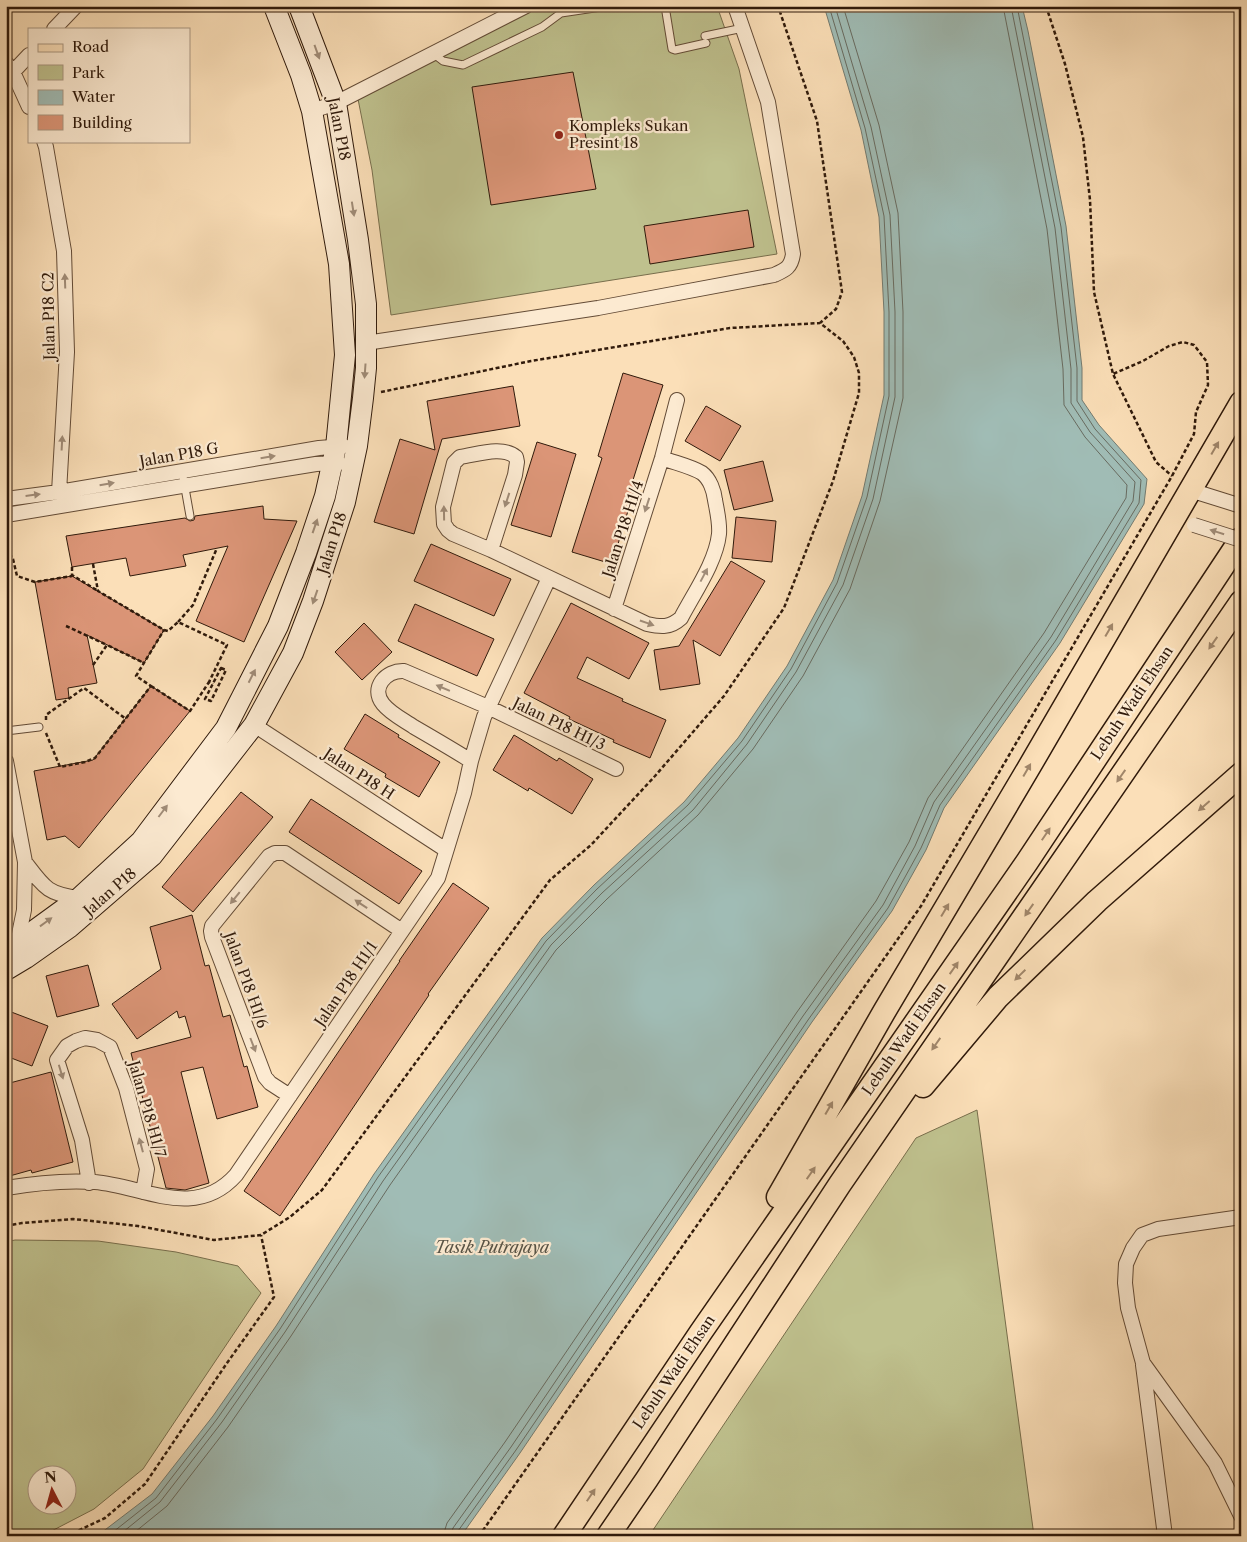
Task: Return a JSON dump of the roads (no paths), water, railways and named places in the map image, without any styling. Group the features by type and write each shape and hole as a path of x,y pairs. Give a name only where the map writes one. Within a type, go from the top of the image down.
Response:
{"main road":[{"path":"701,1332 884,1012 1241,403"},
{"name":"Lebuh Wadi Ehsan","path":"564,1536 701,1332 1026,862 1241,539"},
{"name":"Lebuh Wadi Ehsan","path":"608,1536 840,1184 1241,602"},
{"path":"840,1184 998,997 1097,901 1241,774"}],"street":[{"path":"55,28 76,6"},
{"name":"Jalan P18","path":"12,948 79,898 141,841 226,728 278,626 306,553 325,496 335,455 345,355 340,264 312,111 301,75 274,6"},
{"name":"Jalan P18","path":"6,970 70,927 152,856 254,725 293,653 313,601 346,502 363,398 366,368 366,304 358,240 336,103 299,6"},
{"path":"312,111 336,103 526,6"},
{"path":"366,343 628,302 774,275 786,270 792,261 793,254 768,102 735,6"},
{"path":"28,56 10,67 28,105"},
{"name":"Jalan P18 C2","path":"44,142 64,251 67,352 59,492"},
{"name":"Jalan P18 H1/4","path":"614,608 662,458 677,400"},
{"path":"491,550 517,462 516,458 506,452 499,451 456,459 443,507 444,524 448,530 548,578 656,626 674,624 680,618 712,560 719,534 718,515 710,484 702,474 662,458"},
{"name":"Jalan P18 G","path":"6,499 182,471 355,454"},
{"name":"Jalan P18 G","path":"6,515 316,464 335,455"},
{"path":"1190,490 1241,506"},
{"path":"1172,519 1241,539"},
{"name":"Jalan P18 H1/1","path":"6,1188 39,1183 96,1182 182,1200 216,1192 236,1175 438,878 488,708 548,578"},
{"name":"Jalan P18 H1/3","path":"471,761 396,716 384,706 380,700 379,688 385,676 397,671 404,672 488,708 616,769"},
{"name":"Jalan P18 H","path":"254,725 446,850"},
{"path":"6,761 26,862 24,910 12,948"},
{"name":"Jalan P18 H1/6","path":"290,1096 270,1083 265,1077 212,937 212,926 268,856 275,853 285,853 402,931"},
{"path":"26,862 41,884 50,892 79,898"},
{"name":"Jalan P18 H1/7","path":"89,1182 82,1140 57,1060 67,1046 85,1038 97,1040 110,1047 126,1088 148,1170 143,1192"},
{"path":"1165,1536 1143,1363 1128,1308 1125,1283 1126,1264 1133,1248 1142,1235 1158,1229 1241,1217"},
{"path":"1143,1363 1215,1463 1241,1516"}],"lane":[{"path":"557,6 561,14"},
{"path":"434,54 443,61 463,65 542,27 561,14 608,6"},
{"path":"665,6 672,49 676,50 744,28"},
{"path":"182,471 190,516"},
{"path":"6,731 40,727"},
{"path":"618,1536 647,1479"}],"water":[{"name":"Tasik Putrajaya","path":"824,6 1022,6 1066,226 1082,368 1082,400 1099,425 1147,479 1144,504 1060,643 944,808 926,850 892,911 812,1022 520,1453 461,1536 97,1536 152,1494 213,1416 276,1326 374,1174 542,938 594,885 684,802 738,738 787,666 833,580 862,496 884,395 884,312 879,217 861,130"}],"place":[{"name":"Kompleks Sukan Presint 18","path":"559,135"}]}
